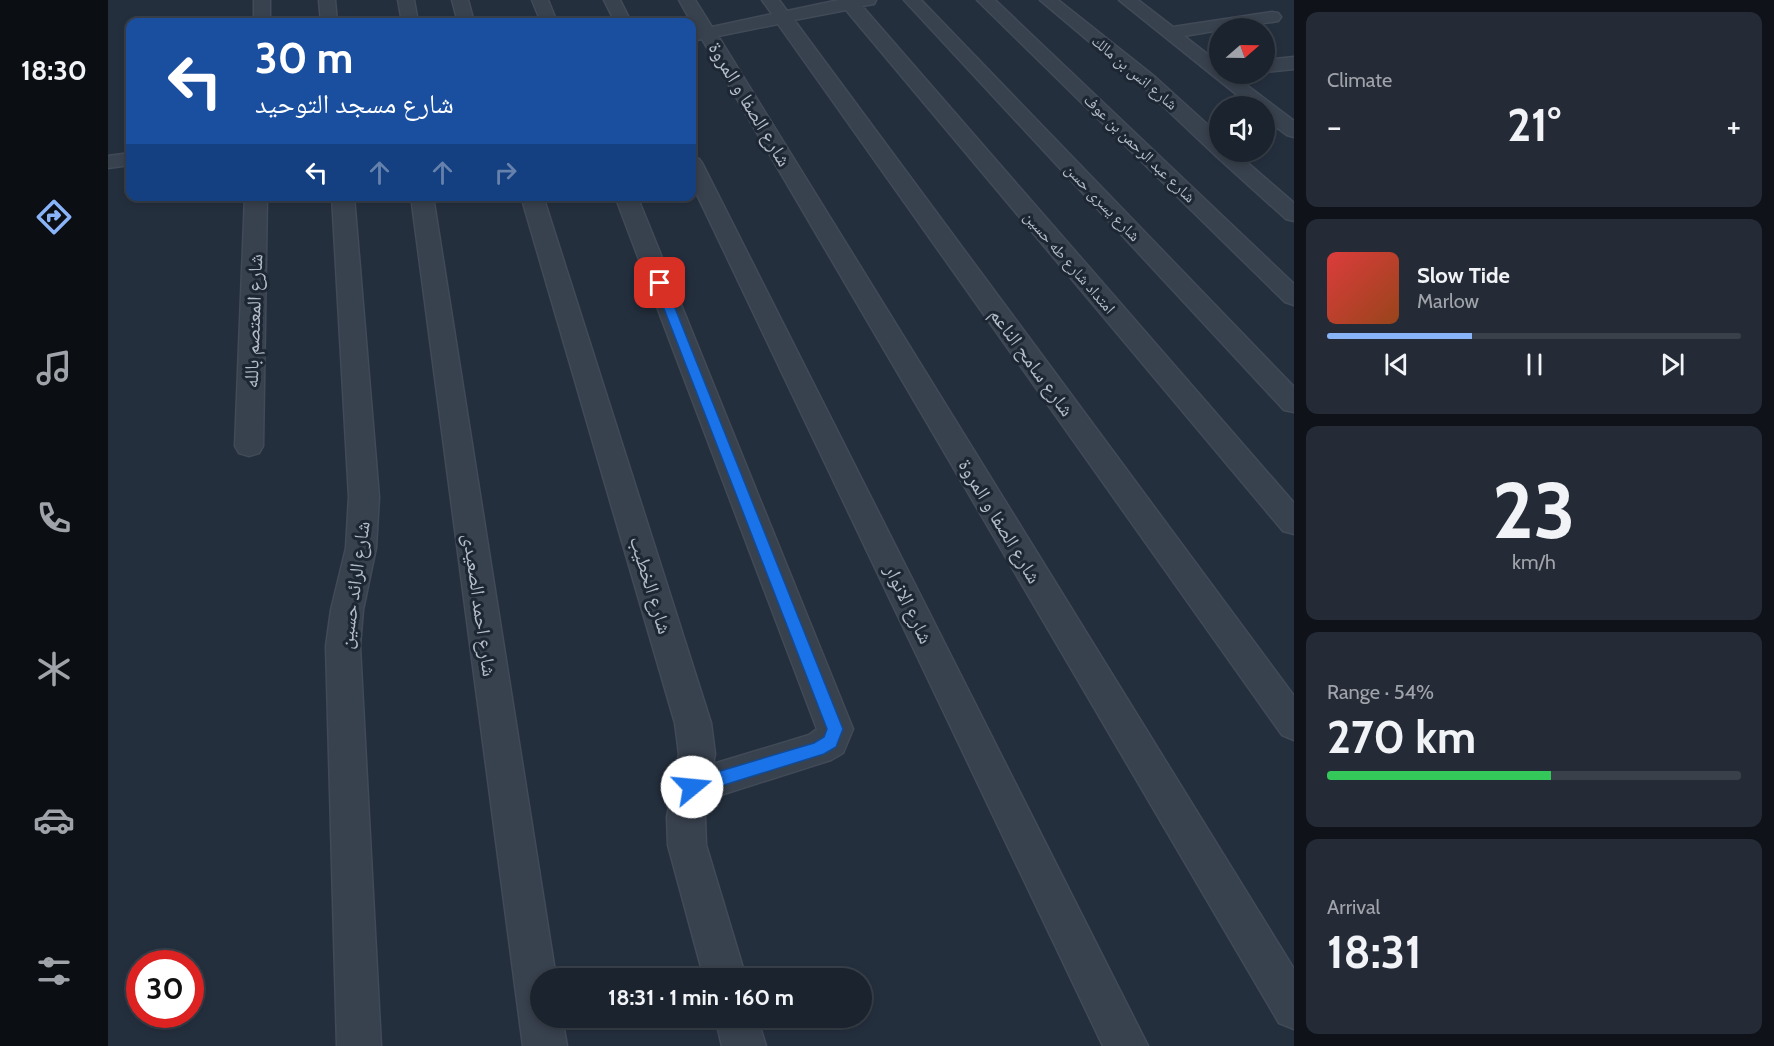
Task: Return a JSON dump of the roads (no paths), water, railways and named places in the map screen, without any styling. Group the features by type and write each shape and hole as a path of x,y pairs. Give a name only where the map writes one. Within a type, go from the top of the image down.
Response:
{"street":[{"path":"262,0 262,18"},
{"path":"327,0 328,18"},
{"path":"406,0 409,18"},
{"path":"460,0 465,18"},
{"path":"540,0 547,18"},
{"path":"612,0 621,18"},
{"name":"شارع الصفا و المروة","path":"687,0 693,18"},
{"name":"شارع يسرى حسن","path":"912,0 1294,403"},
{"name":"شارع عبد الرحمن بن عوف","path":"986,0 1294,297"},
{"name":"شارع انس بن مالك","path":"1048,0 1148,81 1209,138"},
{"path":"1127,0 1209,65"},
{"path":"699,34 776,8 855,1"},
{"name":"امتداد شارع طه حسين","path":"855,1 1294,523"},
{"path":"1168,33 1279,22 1255,6"},
{"name":"شارع سامح الناعم","path":"776,8 1294,724"},
{"name":"شارع الصفا و المروة","path":"699,34 1294,1008"},
{"path":"1275,65 1294,63"},
{"path":"1234,84 1250,96"},
{"path":"1275,116 1294,131"},
{"path":"108,162 126,160"},
{"path":"1234,162 1294,214"},
{"name":"شارع الانوار","path":"696,171 1126,1046"},
{"name":"شارع المعتصم بالله","path":"249,446 256,201"},
{"name":"شارع الرائد حسين","path":"343,201 364,497 361,548 347,610 344,646 359,1046"},
{"name":"شارع احمد الصعيدى","path":"423,201 533,968"},
{"name":"شارع الخطيب","path":"534,201 693,723 698,754 686,817 687,845 721,968"},
{"path":"628,201 835,729 830,742 818,749 692,787"},
{"name":"شارع احمد الصعيدى","path":"542,1028 545,1046"},
{"path":"739,1028 744,1046"}]}
